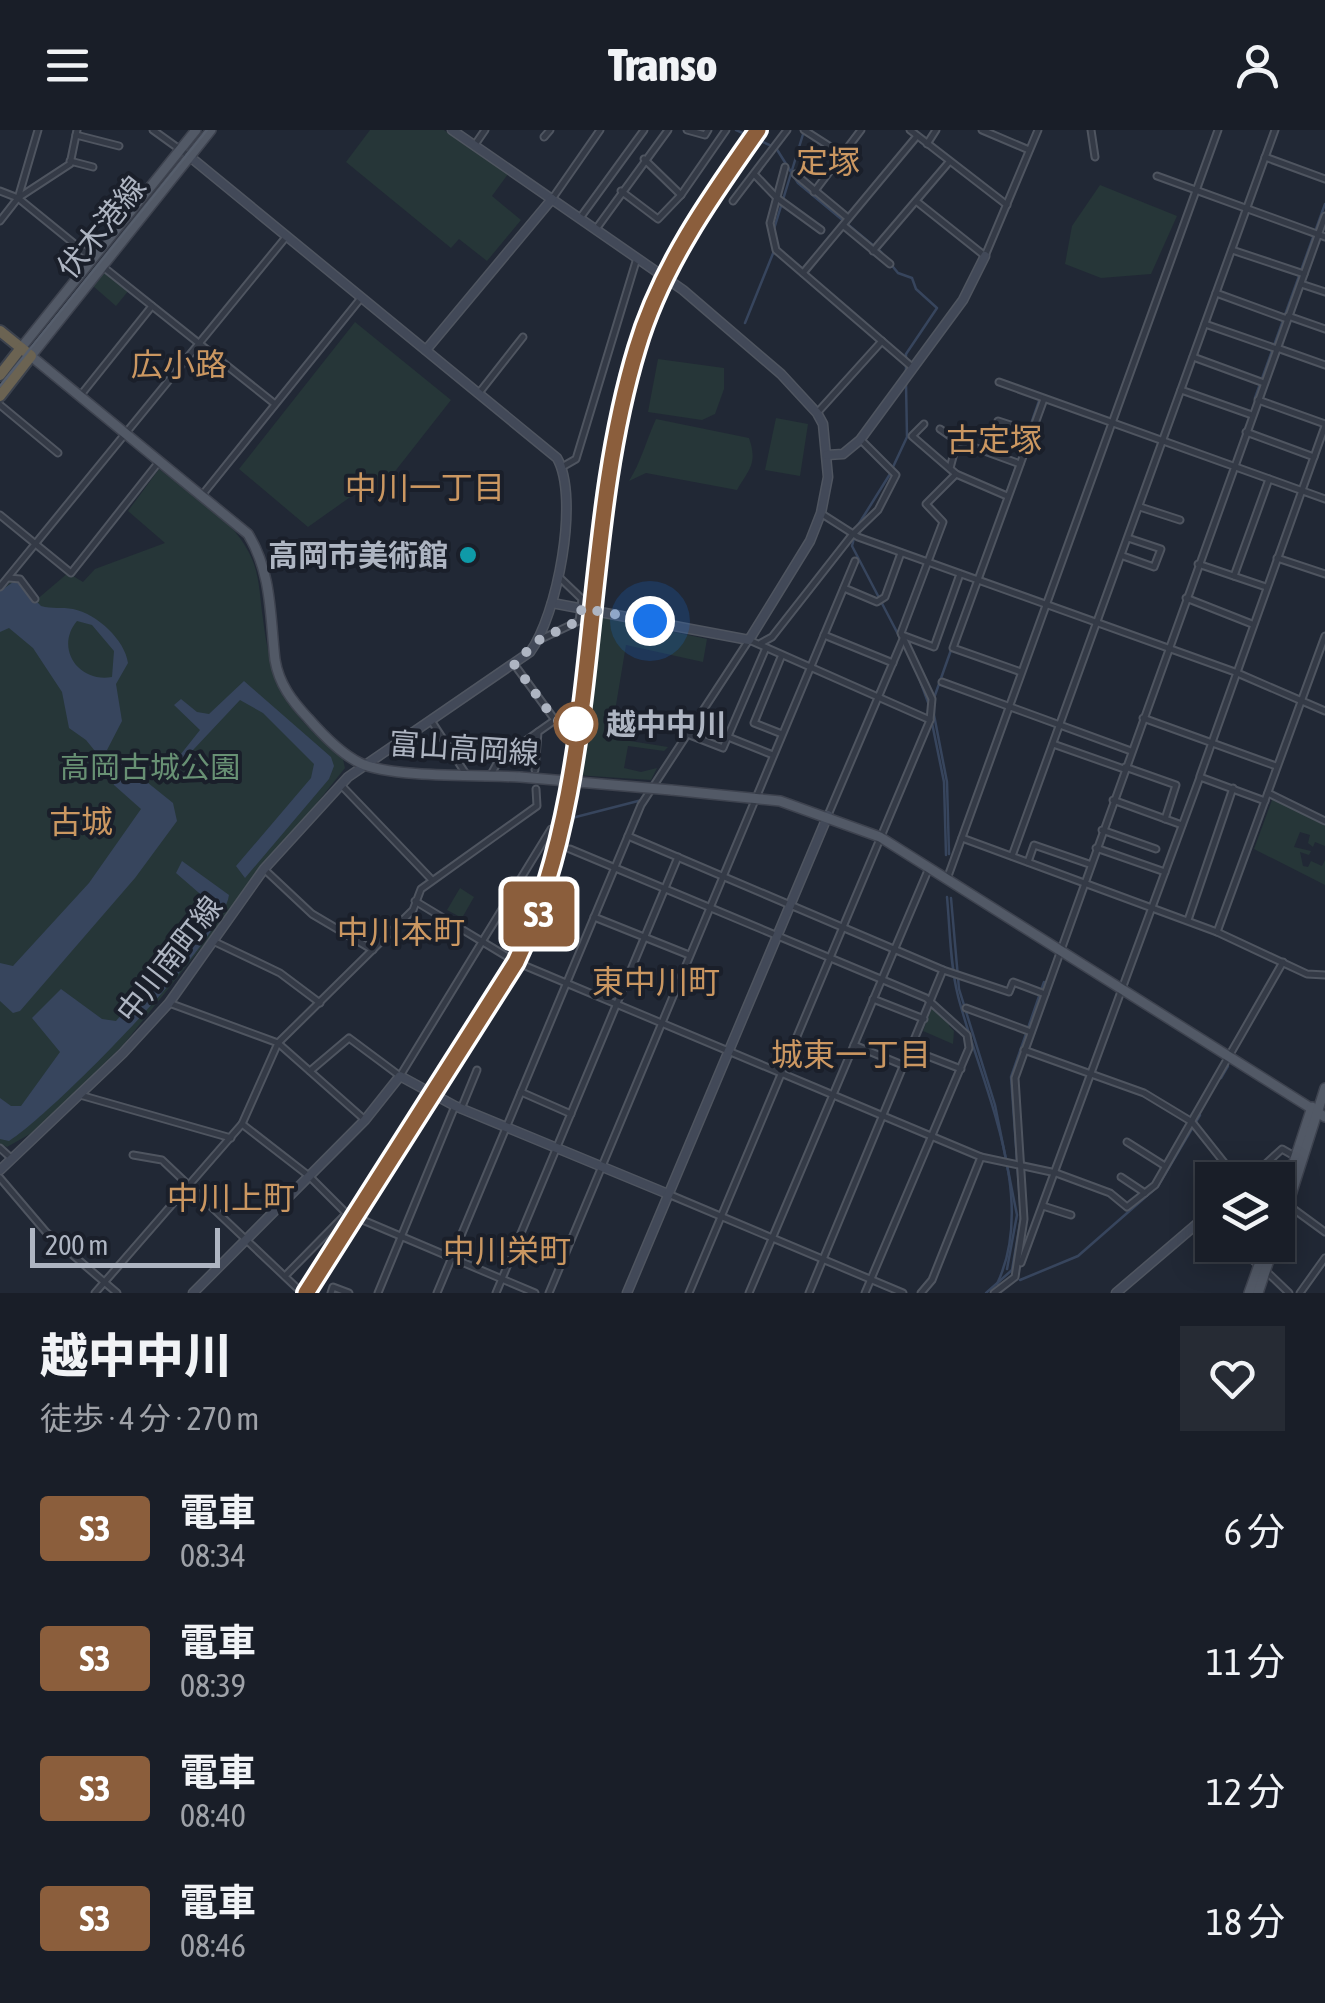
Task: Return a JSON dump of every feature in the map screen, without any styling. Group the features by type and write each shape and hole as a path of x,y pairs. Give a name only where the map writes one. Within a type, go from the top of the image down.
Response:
{"highway":[{"path":"0,331 26,352"},
{"path":"0,376 26,352"},
{"path":"0,396 26,352"}],"main road":[{"name":"伏木港線","path":"184,154 196,130"},
{"name":"伏木港線","path":"26,352 184,154 211,130"},
{"name":"富山高岡線","path":"26,352 235,520 260,553 284,689 321,732 362,764 756,797 828,815 880,837 1318,1113"},
{"path":"1295,1175 1324,1091"},
{"path":"1295,1162 1318,1113"},
{"path":"1258,1293 1263,1262"},
{"path":"1249,1293 1265,1262"}],"street":[{"path":"18,198 38,130"},
{"path":"153,130 288,235 549,450 562,467 568,506 552,603 539,640"},
{"path":"437,1293 641,806 810,542 821,513 827,455 818,412 744,341 596,228 452,130"},
{"path":"474,146 485,130"},
{"path":"544,137 550,130"},
{"path":"426,350 552,199 600,130"},
{"path":"580,218 644,130"},
{"path":"596,228 668,130"},
{"path":"688,130 705,135 708,130"},
{"path":"622,191 658,219 682,195 726,130"},
{"path":"733,201 787,130"},
{"path":"814,192 860,130"},
{"path":"910,130 1007,206"},
{"path":"927,144 936,130"},
{"path":"982,130 1029,150"},
{"path":"827,455 843,454 860,440 963,300 1038,130"},
{"path":"1091,130 1095,157"},
{"path":"947,880 1218,130"},
{"path":"1012,856 1275,130"},
{"path":"805,132 840,153"},
{"path":"0,221 18,198 70,161 76,133 119,146"},
{"path":"802,273 917,136"},
{"path":"1265,157 1325,180"},
{"path":"644,158 682,195"},
{"path":"70,161 93,167"},
{"path":"874,251 950,161"},
{"path":"785,166 770,234 776,250 912,367"},
{"path":"795,174 848,218"},
{"path":"755,175 822,230"},
{"path":"1157,176 1318,234"},
{"path":"0,191 18,198 275,404"},
{"path":"916,201 985,256"},
{"path":"1017,1270 1024,1219 1013,1164 1014,1078 1325,216"},
{"path":"844,226 890,264"},
{"path":"0,587 288,235"},
{"path":"1232,250 1302,273"},
{"path":"562,467 576,459 637,258"},
{"path":"1301,284 1325,292"},
{"path":"1216,293 1325,329"},
{"path":"203,494 361,298"},
{"path":"80,396 152,306"},
{"path":"1205,324 1325,365"},
{"path":"479,393 523,337"},
{"path":"818,412 882,341"},
{"path":"1193,357 1262,382"},
{"path":"999,382 1325,500"},
{"path":"1182,390 1252,415"},
{"path":"1020,672 953,648 1044,399"},
{"path":"994,1293 1017,1270 1056,1173 1252,624 1322,442 1325,425 1258,400"},
{"path":"0,406 58,453"},
{"path":"998,421 1032,432"},
{"path":"924,424 912,436 956,474 1008,496"},
{"path":"940,429 957,442 1020,464"},
{"path":"1246,432 1314,457"},
{"path":"687,734 723,748 763,646 878,510 896,475 860,440"},
{"path":"950,468 957,442"},
{"path":"0,516 71,573 160,461"},
{"path":"627,1293 893,664 943,522 926,504 956,474"},
{"path":"1234,576 1270,480"},
{"path":"1140,506 1180,520"},
{"path":"821,513 855,534 902,553 1235,672 1325,711"},
{"path":"1122,556 1154,568 1160,550 1128,538"},
{"path":"844,588 878,602 885,597 902,553"},
{"path":"1277,558 1325,574"},
{"path":"548,1293 854,562"},
{"path":"1198,564 1266,588"},
{"path":"903,637 934,648 960,574"},
{"path":"539,640 578,621 582,608 582,599 566,578 556,576"},
{"path":"8,578 20,580 35,599"},
{"path":"1186,598 1252,624"},
{"path":"552,603 749,640 930,720"},
{"path":"824,635 893,664"},
{"path":"1218,932 1325,636"},
{"path":"689,1293 930,720 932,700 903,637"},
{"name":"中川南町線","path":"0,1170 169,1003 264,869 362,764 432,722 514,664 539,640"},
{"path":"781,657 754,722 782,734"},
{"path":"490,776 498,760 555,720 514,664"},
{"path":"942,682 1131,751"},
{"path":"1143,718 1278,767"},
{"path":"432,722 467,774"},
{"path":"535,770 538,732"},
{"path":"728,736 773,755"},
{"path":"1053,744 1176,785 1165,819"},
{"path":"1200,777 1266,797 1325,821"},
{"path":"341,785 432,880"},
{"path":"1188,920 1233,788"},
{"path":"95,1293 242,1124 278,1043 413,910 415,901 432,880 537,806 536,790"},
{"path":"1113,800 1182,825"},
{"path":"199,1291 365,1120 400,1076 550,829"},
{"path":"1102,830 1156,849"},
{"path":"628,836 942,970 1009,992 1013,982 1043,993"},
{"path":"962,838 1188,920 1307,974 1325,975"},
{"path":"1028,862 1034,845 1090,865"},
{"path":"1096,848 1165,872"},
{"path":"570,849 882,979 931,1002 967,1034 969,1048 961,1070 866,1293"},
{"path":"496,1293 678,858"},
{"path":"749,1293 929,868"},
{"path":"264,869 312,914 373,950"},
{"path":"415,901 482,941 566,983 981,1157 1056,1173 1110,1193 1127,1206 1145,1193 1194,1124 1283,962"},
{"path":"502,910 528,926"},
{"path":"594,917 689,955"},
{"path":"215,942 280,974 320,1003"},
{"path":"810,1293 942,970"},
{"path":"874,999 924,1019"},
{"path":"169,1003 278,1043 365,1120"},
{"path":"966,1008 1031,1032"},
{"path":"310,1071 348,1038 400,1076 458,1108 903,1293"},
{"path":"854,1045 905,1066"},
{"path":"912,1050 961,1070"},
{"path":"1024,1050 1144,1093 1194,1124 1224,1162"},
{"path":"378,1293 477,1070"},
{"path":"521,1092 571,1114"},
{"path":"80,1095 231,1138"},
{"path":"242,1124 310,1176 346,1213 535,1293"},
{"path":"1127,1142 1165,1166"},
{"path":"0,1148 11,1158"},
{"path":"1268,1162 1282,1149 1296,1158"},
{"path":"132,1155 162,1160 297,1288"},
{"path":"921,1293 932,1280 981,1157"},
{"path":"1121,1177 1145,1193"},
{"path":"0,1178 46,1232 117,1293"},
{"path":"1043,1206 1071,1216"},
{"path":"285,1276 346,1213"},
{"path":"1295,1215 1325,1232"},
{"path":"1116,1293 1195,1229"},
{"path":"1300,1293 1325,1258"},
{"path":"1256,1262 1289,1293"},
{"path":"331,1293 334,1287 349,1293"}],"green space":[{"path":"370,130 444,130 508,174 492,196 521,220 487,261 459,239 451,248 346,162"},
{"path":"1100,185 1177,216 1151,274 1101,278 1065,264 1072,226"},
{"path":"106,271 129,290 116,306 93,286"},
{"path":"355,322 451,400 378,493 374,490 369,495 363,488 308,527 239,469"},
{"path":"658,359 724,368 724,389 715,414 702,420 648,412"},
{"path":"776,418 808,424 800,476 765,470"},
{"path":"656,419 749,438 752,460 737,490 646,473 629,481"},
{"name":"高岡古城公園","path":"159,469 212,509 245,545 257,573 267,644 278,683 296,713 343,759 345,768 124,1044 37,1130 7,1147 0,1144 0,594 11,581 35,601 68,573 83,582 95,569 165,543 128,511"},
{"path":"598,616 707,639 703,662 626,645 615,711 634,715 630,741 668,747 664,751 628,746 624,768 641,772 657,768 651,780 575,775"},
{"path":"1272,800 1325,823 1325,846 1315,842 1313,847 1308,843 1310,835 1300,832 1294,847 1311,851 1309,855 1300,852 1303,866 1308,867 1311,861 1322,866 1325,860 1325,885 1254,849"},
{"path":"460,888 474,897 462,918 447,910"},
{"path":"934,1002 953,1016 949,1026 954,1031 953,1044 923,1031"}],"water":[{"path":"16,580 41,606 82,612 116,637 128,663 116,684 122,721 107,750 173,803 177,821 135,878 20,1011 13,1013 0,1001 0,963 13,966 89,883 141,809 114,785 108,767 86,740 69,728 62,692 33,648 9,628 0,632 0,591","holes":["77,621 92,625 114,651 112,677 80,669 69,652 68,642"]},
{"path":"244,681 331,757 334,766 329,779 245,878 236,866 311,778 314,764 263,713 240,700 178,766 177,759 200,730 174,705 181,699 197,712 209,714"},
{"path":"182,861 229,895 220,918 168,986 96,1063 31,1125 9,1141 0,1139 0,1098 11,1106 21,1106 60,1052 32,1018 61,989 102,1019 116,1021 194,928 206,899 176,873"}],"waterway":[{"path":"736,130 776,148 798,183 881,252 898,273 912,278 916,289 937,308 906,354 906,370"},
{"path":"774,229 804,131"},
{"path":"1255,398 1325,204"},
{"path":"745,323 774,251"},
{"path":"893,467 907,437 906,383"},
{"path":"996,524 1039,401"},
{"path":"855,530 890,474"},
{"path":"854,538 852,546 899,636"},
{"path":"568,819 642,800 742,646"},
{"path":"949,854 947,782 934,698 951,650"},
{"path":"918,675 929,705"},
{"path":"932,723 944,782 946,855"},
{"path":"947,897 958,996 992,1103 1009,1178 1012,1214 1008,1250 997,1284"},
{"path":"951,898 959,989 995,1105 1017,1215 1007,1269"},
{"path":"986,1293 1012,1270 1021,1217 1011,1077 1044,982"},
{"path":"1221,1078 1228,1066"},
{"path":"1020,1280 1078,1256 1158,1186 1200,1115"}],"tram line":[{"path":"0,386 207,130"}],"railway":[{"path":"306,1293 516,962 544,891 564,816 578,739 605,500 636,348 673,262 757,130"}],"train":[{"name":"S3","path":"306,1293 516,962 536,922 559,844 616,439 637,346 652,304 687,235 758,130"}],"place":[{"name":"高岡市美術館","path":"468,555"},
{"name":"越中中川","path":"576,724"}],"district":[{"name":"定塚","path":"828,161"},
{"name":"広小路","path":"179,364"},
{"name":"古定塚","path":"994,439"},
{"name":"中川一丁目","path":"425,487"},
{"name":"古城","path":"81,821"},
{"name":"中川本町","path":"401,931"},
{"name":"東中川町","path":"656,981"},
{"name":"城東一丁目","path":"851,1054"},
{"name":"中川上町","path":"231,1197"},
{"name":"中川栄町","path":"507,1250"}],"route":[{"path":"576,724 555,720 514,664 539,640 578,621 582,608 650,621"}]}
